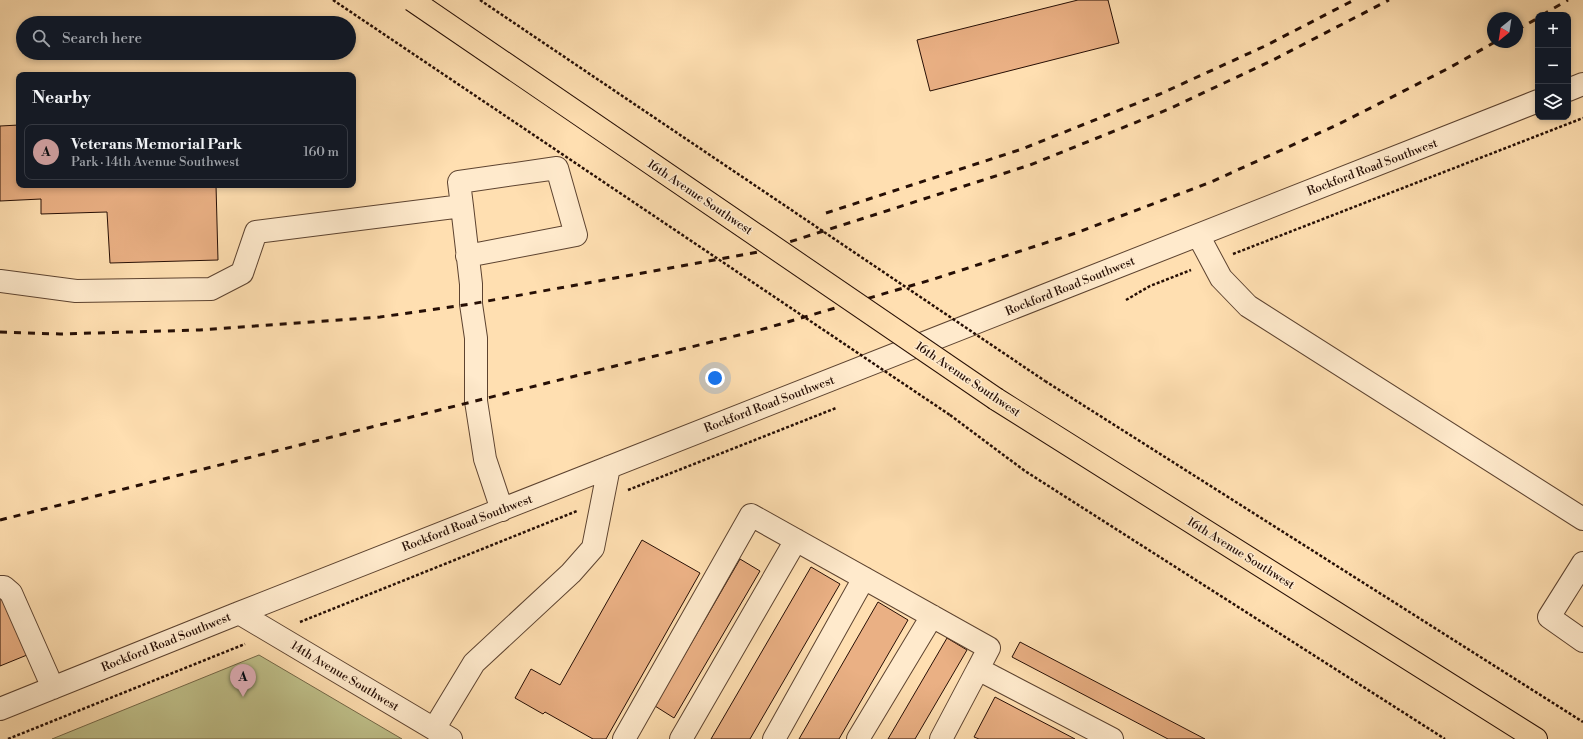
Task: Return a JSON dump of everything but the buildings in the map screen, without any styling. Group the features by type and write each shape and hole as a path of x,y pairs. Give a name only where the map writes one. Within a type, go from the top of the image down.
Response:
{"main road":[{"name":"16th Avenue Southwest","path":"412,0 996,399 1536,739"}],"street":[{"path":"1571,89 1583,84"},
{"name":"Rockford Road Southwest","path":"0,709 239,613 1535,102"},
{"path":"467,256 576,235 557,168 459,182 467,256 471,284 471,304 476,338 476,401 485,459 502,510"},
{"path":"0,281 76,291 211,289 242,273 256,232 462,206"},
{"path":"1198,235 1221,278 1248,306 1583,519"},
{"path":"443,734 474,663 571,574 593,548 608,468"},
{"path":"624,739 751,514 988,648 941,739"},
{"path":"680,739 796,540"},
{"path":"1583,563 1549,617 1583,641"},
{"path":"774,739 864,578"},
{"path":"0,587 4,587 11,593 53,688"},
{"name":"14th Avenue Southwest","path":"239,613 443,734"},
{"path":"858,739 932,616"},
{"path":"978,669 1112,739"}],"path":[{"path":"334,0 950,415 1031,475 1445,739"},
{"path":"480,0 1045,381 1583,722"},
{"path":"1126,300 1150,286 1583,118"},
{"path":"8,739 836,408"}],"green space":[{"path":"259,655 402,739 52,739"}],"railway":[{"path":"826,213 1022,149 1160,94 1265,46 1354,0"},
{"path":"0,332 60,334 200,330 380,317 471,304 758,252 1030,165 1169,109 1273,60 1389,0"},
{"path":"1547,12 1568,0"},
{"path":"1523,27 1535,20"},
{"path":"0,520 767,328 934,279 1076,233 1211,182 1339,124 1449,68 1487,47"}],"place":[{"name":"Veterans Memorial Park","path":"243,697"}]}
